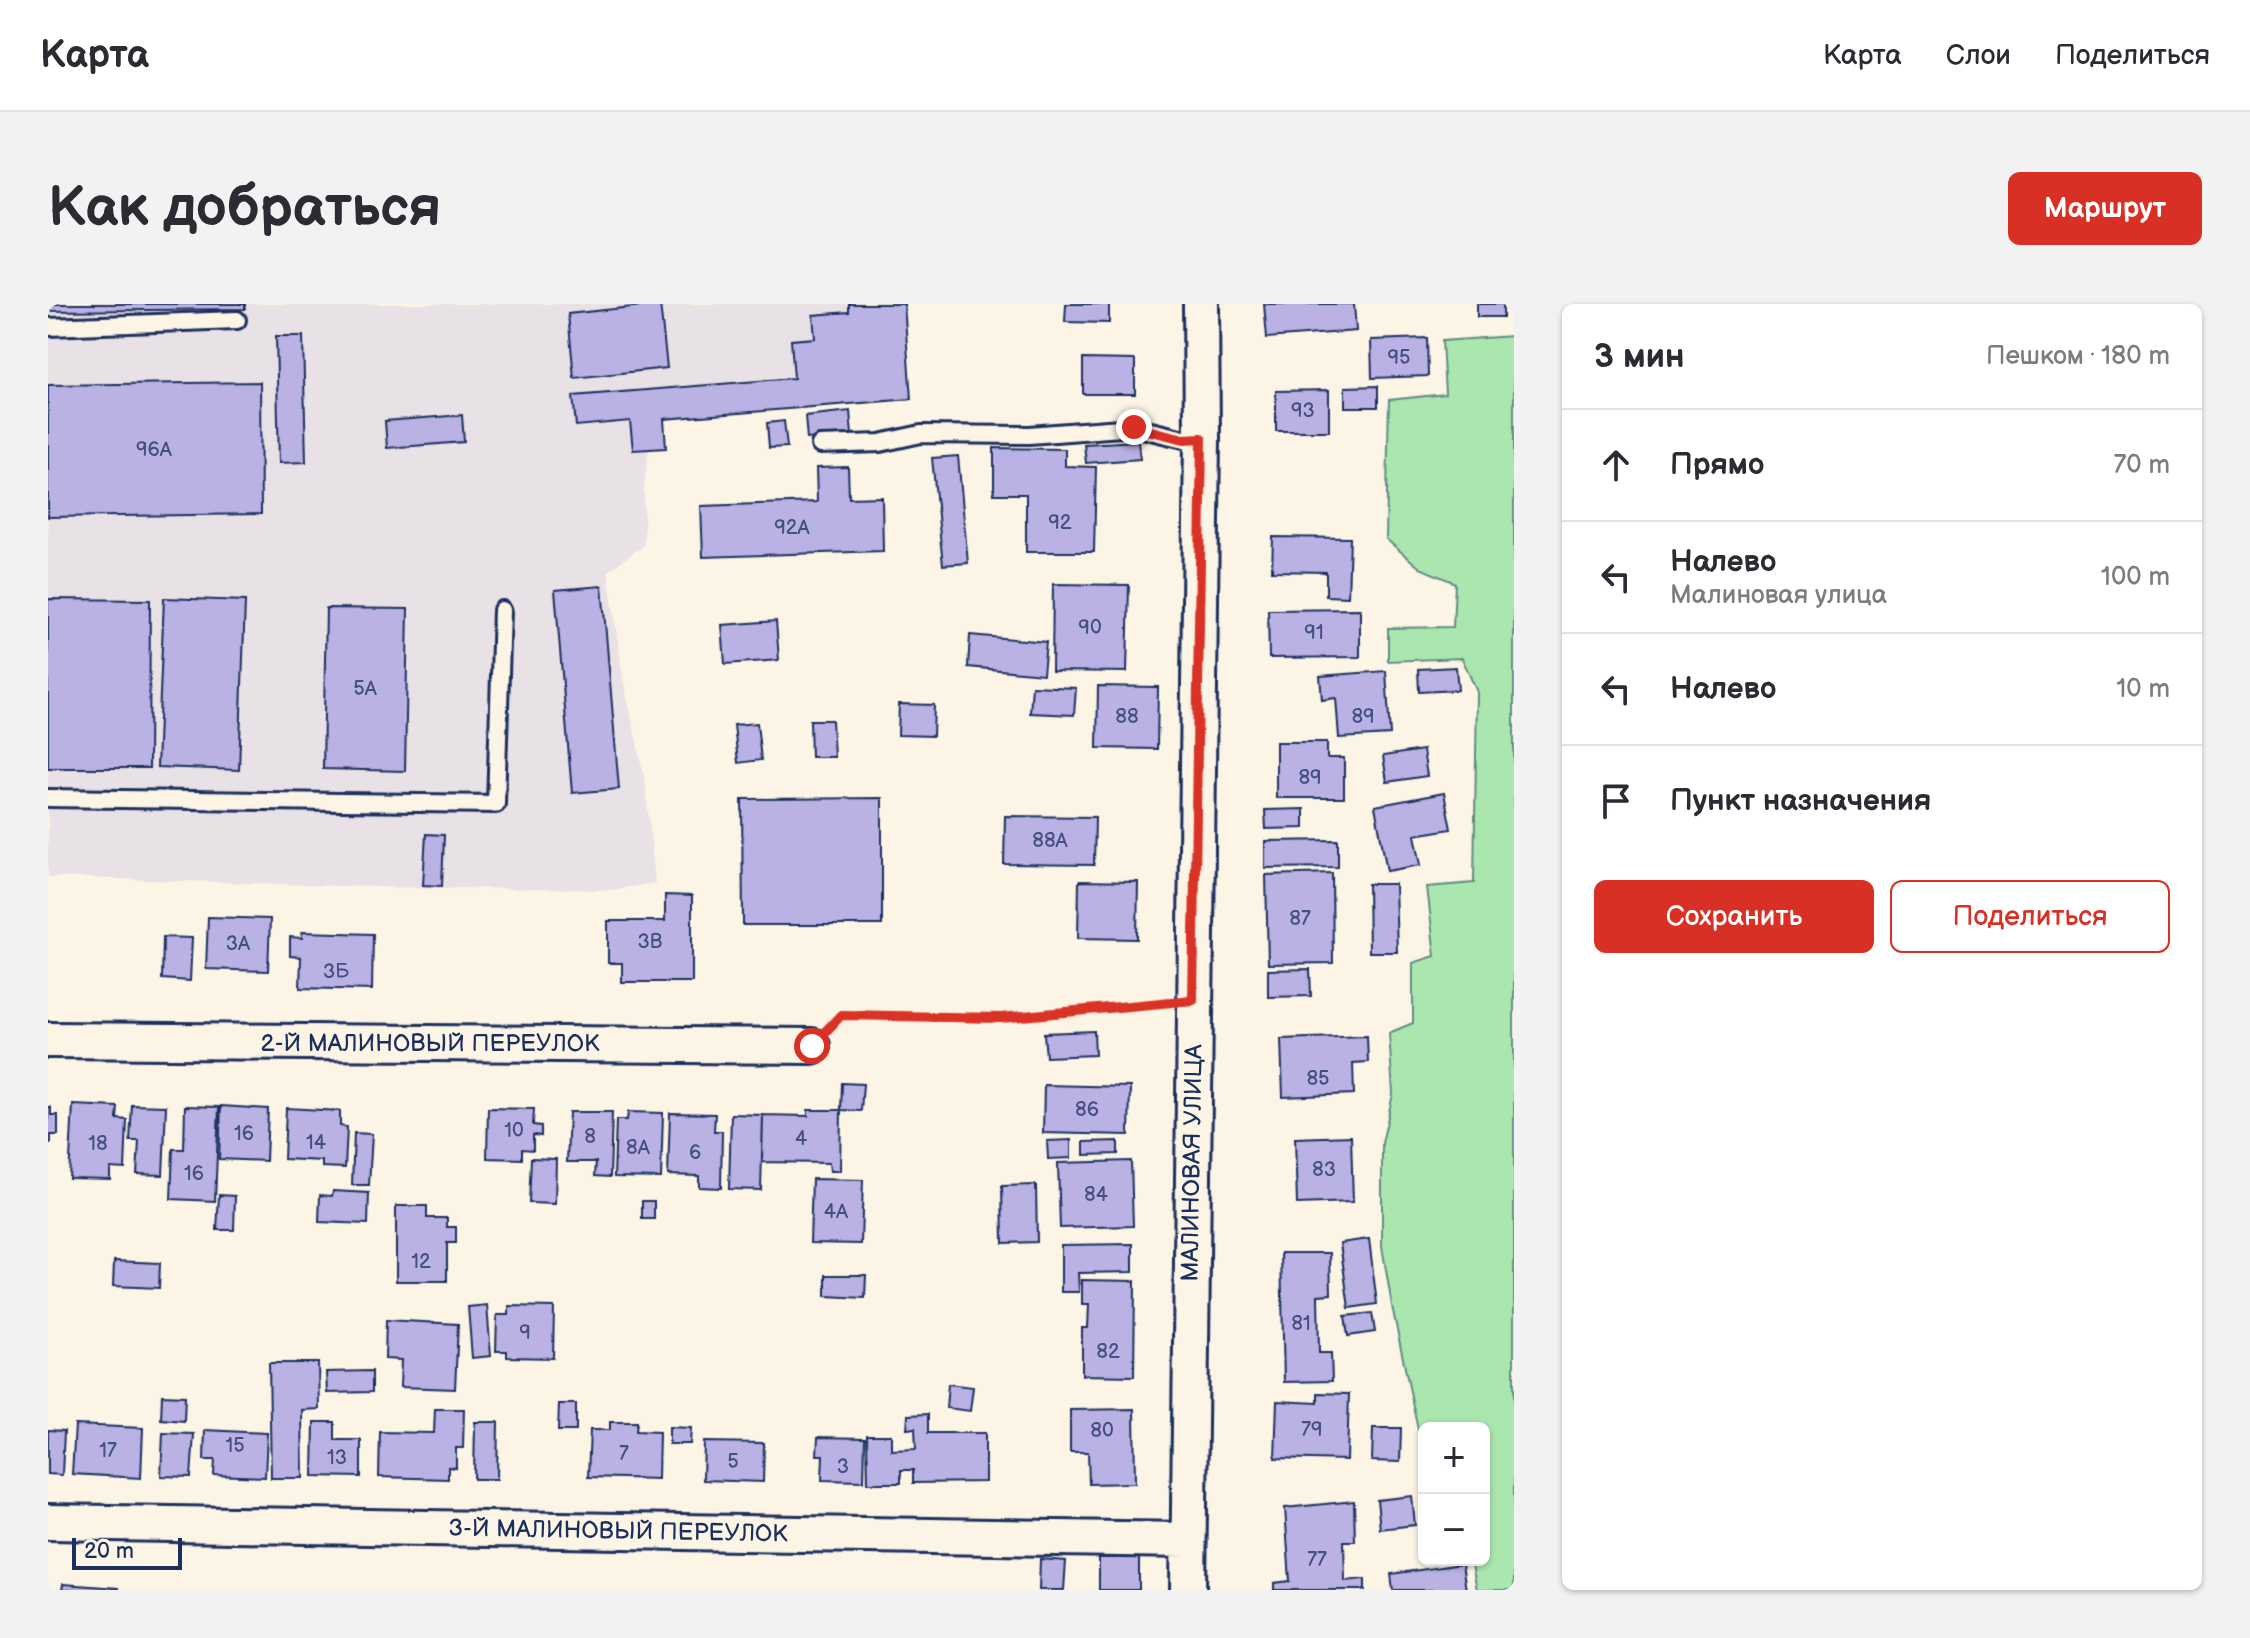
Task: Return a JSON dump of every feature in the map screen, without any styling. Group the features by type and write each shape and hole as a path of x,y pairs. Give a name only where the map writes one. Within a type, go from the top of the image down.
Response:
{"street":[{"name":"МАЛИНОВАЯ УЛИЦА","path":"1188,1590 1201,304"},
{"name":"2-Й МАЛИНОВЫЙ ПЕРЕУЛОК","path":"48,1040 812,1046"},
{"name":"3-Й МАЛИНОВЫЙ ПЕРЕУЛОК","path":"48,1522 1188,1540"}],"lane":[{"path":"48,327 237,320"},
{"path":"820,445 880,443 921,434 1029,435 1134,427 1184,439 1202,438"},
{"path":"48,798 496,804 502,610"}],"path":[{"path":"812,1046 841,1015 1001,1018 1193,1000"}],"shaded area":[{"path":"48,304 898,304 904,369 654,409 644,487 644,545 608,571 623,678 645,780 655,883 612,890 48,877"}],"green space":[{"path":"1514,309 1514,1590 1477,1590 1472,1566 1490,1566 1490,1422 1418,1422 1418,1430 1382,1246 1382,1143 1393,1094 1389,1033 1413,1023 1413,963 1435,956 1427,887 1474,883 1477,692 1462,658 1388,661 1388,628 1453,627 1455,583 1420,568 1386,539 1389,400 1445,394 1442,341 1512,336"}],"building":[{"path":"48,304 245,304 245,309 48,311"},
{"path":"660,304 667,368 574,378 568,314"},
{"path":"849,304 904,304 911,399 664,419 666,448 633,450 630,421 576,426 573,396 794,378 791,340 815,338 813,315 849,312"},
{"path":"1066,304 1109,304 1109,323 1065,322"},
{"path":"1264,304 1354,304 1356,331 1267,338"},
{"path":"1477,304 1503,304 1503,317 1477,317"},
{"path":"276,336 303,336 306,462 279,463"},
{"path":"1427,338 1428,376 1372,378 1371,340"},
{"path":"1083,359 1135,360 1135,394 1083,394"},
{"path":"260,382 261,514 48,517 48,385"},
{"path":"1378,386 1378,407 1345,407 1345,387"},
{"path":"1329,390 1329,431 1276,431 1276,391"},
{"path":"850,411 852,435 807,439 805,416"},
{"path":"462,415 464,442 387,448 385,421"},
{"path":"784,421 787,447 769,448 767,423"},
{"path":"1138,441 1140,459 1086,463 1084,444"},
{"path":"994,448 1065,449 1065,466 1096,467 1094,552 1026,552 1026,494 994,494"},
{"path":"958,456 968,563 943,565 932,458"},
{"path":"848,467 849,498 882,497 883,551 703,557 701,506 817,502 816,468"},
{"path":"1273,537 1350,538 1348,597 1326,596 1326,572 1272,571"},
{"path":"1053,584 1129,585 1127,672 1052,671"},
{"path":"602,586 619,789 572,793 555,590"},
{"path":"164,598 245,601 239,770 157,767"},
{"path":"48,599 150,600 149,768 48,768"},
{"path":"326,608 408,609 405,771 323,769"},
{"path":"1360,609 1360,657 1269,658 1268,610"},
{"path":"776,621 779,660 725,664 722,625"},
{"path":"970,635 1046,642 1043,674 968,667"},
{"path":"1456,667 1458,690 1419,692 1418,669"},
{"path":"1386,671 1390,735 1339,738 1336,698 1322,700 1320,676"},
{"path":"1032,686 1076,688 1074,715 1030,713"},
{"path":"1098,686 1158,687 1157,749 1097,748"},
{"path":"899,704 934,705 933,736 898,735"},
{"path":"810,720 832,720 834,757 811,757"},
{"path":"757,723 761,760 738,763 734,725"},
{"path":"1276,742 1327,742 1327,758 1344,758 1344,798 1276,798"},
{"path":"1423,750 1427,776 1387,782 1383,756"},
{"path":"1444,793 1451,829 1415,835 1421,865 1387,871 1375,806"},
{"path":"882,798 882,925 743,925 742,799"},
{"path":"1304,809 1304,828 1266,829 1265,810"},
{"path":"1005,816 1095,817 1094,865 1004,864"},
{"path":"426,834 444,835 442,886 423,885"},
{"path":"1338,840 1338,867 1265,868 1265,841"},
{"path":"1332,873 1333,963 1268,964 1266,875"},
{"path":"1079,881 1138,882 1137,939 1078,938"},
{"path":"1368,884 1395,884 1397,952 1369,952"},
{"path":"665,895 692,896 692,982 622,982 622,963 608,963 608,921 665,921"},
{"path":"208,917 270,919 268,971 206,969"},
{"path":"302,932 373,934 372,990 300,988 301,957 290,956 290,937 302,938"},
{"path":"163,937 192,938 190,981 162,979"},
{"path":"1310,969 1311,996 1268,997 1268,970"},
{"path":"1094,1031 1095,1055 1046,1057 1044,1033"},
{"path":"1367,1036 1368,1062 1353,1063 1354,1094 1283,1097 1281,1039"},
{"path":"842,1083 863,1084 861,1111 841,1110"},
{"path":"1044,1085 1130,1087 1129,1135 1043,1133"},
{"path":"73,1105 118,1107 117,1119 127,1120 125,1169 110,1168 110,1179 69,1178"},
{"path":"132,1105 166,1106 163,1175 137,1174 139,1141 130,1141"},
{"path":"185,1106 219,1107 215,1201 171,1199 173,1149 184,1149"},
{"path":"221,1106 268,1109 266,1161 219,1159"},
{"path":"48,1107 51,1107 51,1115 58,1115 58,1135 51,1135 51,1143 48,1143"},
{"path":"286,1108 340,1111 340,1126 347,1127 345,1168 322,1167 322,1161 284,1159"},
{"path":"488,1108 534,1109 533,1125 541,1126 541,1136 533,1135 533,1150 522,1149 522,1159 487,1158"},
{"path":"808,1110 841,1110 840,1171 830,1171 829,1163 762,1162 763,1115 808,1116"},
{"path":"569,1112 612,1112 610,1177 595,1176 596,1162 567,1162"},
{"path":"628,1112 663,1113 661,1178 614,1177 616,1120 627,1120"},
{"path":"670,1113 715,1114 714,1131 722,1131 721,1188 699,1187 699,1176 668,1175"},
{"path":"731,1114 763,1115 761,1190 729,1189"},
{"path":"354,1133 372,1134 369,1185 352,1185"},
{"path":"1351,1136 1353,1202 1297,1204 1295,1138"},
{"path":"1071,1140 1071,1158 1048,1159 1047,1141"},
{"path":"1118,1141 1118,1154 1084,1155 1084,1142"},
{"path":"531,1158 556,1159 555,1204 529,1203"},
{"path":"1131,1161 1133,1226 1060,1228 1058,1163"},
{"path":"812,1179 863,1180 861,1244 810,1243"},
{"path":"1036,1185 1037,1242 1003,1243 1002,1186"},
{"path":"333,1191 369,1193 368,1224 319,1222 320,1195 332,1196"},
{"path":"219,1195 235,1196 234,1230 217,1230"},
{"path":"642,1201 654,1201 654,1219 642,1219"},
{"path":"396,1206 427,1206 427,1218 447,1218 447,1227 456,1227 456,1243 447,1243 447,1281 396,1281"},
{"path":"1369,1239 1377,1304 1349,1308 1340,1243"},
{"path":"1133,1244 1133,1272 1078,1273 1079,1292 1061,1292 1061,1245"},
{"path":"1281,1253 1330,1253 1331,1294 1318,1295 1319,1353 1331,1353 1332,1381 1284,1382"},
{"path":"114,1261 160,1263 159,1288 113,1286"},
{"path":"826,1275 866,1275 865,1298 826,1296"},
{"path":"1082,1280 1135,1281 1134,1376 1082,1375 1082,1328 1088,1328 1089,1304 1082,1304"},
{"path":"487,1305 491,1356 472,1358 468,1307"},
{"path":"509,1306 554,1307 553,1358 507,1357 507,1351 496,1351 497,1315 509,1315"},
{"path":"1372,1313 1375,1332 1348,1336 1345,1316"},
{"path":"386,1320 458,1324 455,1389 400,1387 401,1360 385,1359"},
{"path":"269,1363 318,1363 319,1409 302,1410 303,1478 271,1478"},
{"path":"372,1371 372,1392 327,1393 326,1372"},
{"path":"948,1384 973,1387 970,1411 946,1408"},
{"path":"1318,1393 1349,1394 1347,1460 1275,1458 1277,1401 1318,1403"},
{"path":"162,1395 185,1396 184,1421 161,1419"},
{"path":"559,1404 576,1404 576,1431 558,1431"},
{"path":"435,1409 464,1409 463,1448 456,1448 456,1468 448,1467 448,1479 379,1477 380,1432 434,1433"},
{"path":"1134,1409 1135,1483 1089,1484 1088,1452 1070,1452 1070,1410"},
{"path":"928,1414 928,1433 985,1433 985,1482 913,1483 913,1470 901,1470 901,1483 868,1483 867,1435 891,1435 891,1450 916,1449 915,1428 907,1429 908,1415"},
{"path":"314,1422 335,1422 335,1440 361,1440 361,1477 313,1476"},
{"path":"475,1422 498,1422 497,1479 474,1479"},
{"path":"610,1422 637,1422 636,1431 659,1432 658,1479 588,1477 590,1430 610,1430"},
{"path":"75,1425 143,1428 141,1478 72,1474"},
{"path":"669,1427 691,1428 690,1444 669,1444"},
{"path":"1373,1428 1401,1428 1400,1462 1372,1461"},
{"path":"48,1430 64,1431 62,1475 48,1474"},
{"path":"205,1430 267,1433 265,1477 214,1475 215,1460 204,1460"},
{"path":"163,1433 194,1434 191,1477 161,1476"},
{"path":"818,1437 865,1438 864,1481 822,1480 823,1455 817,1455"},
{"path":"704,1442 764,1443 763,1482 703,1480"},
{"path":"1412,1496 1415,1525 1380,1529 1377,1500"},
{"path":"1354,1501 1355,1541 1344,1541 1345,1581 1365,1579 1365,1590 1274,1590 1274,1583 1290,1581 1285,1508"},
{"path":"1099,1558 1139,1558 1139,1590 1099,1590"},
{"path":"1040,1559 1066,1561 1064,1590 1039,1590"},
{"path":"1462,1566 1466,1590 1393,1590 1391,1574"},
{"path":"63,1584 118,1588 118,1590 62,1590"}],"route":[{"path":"812,1046 841,1015 1001,1018 1193,1000 1202,438 1184,439 1134,427"}]}
